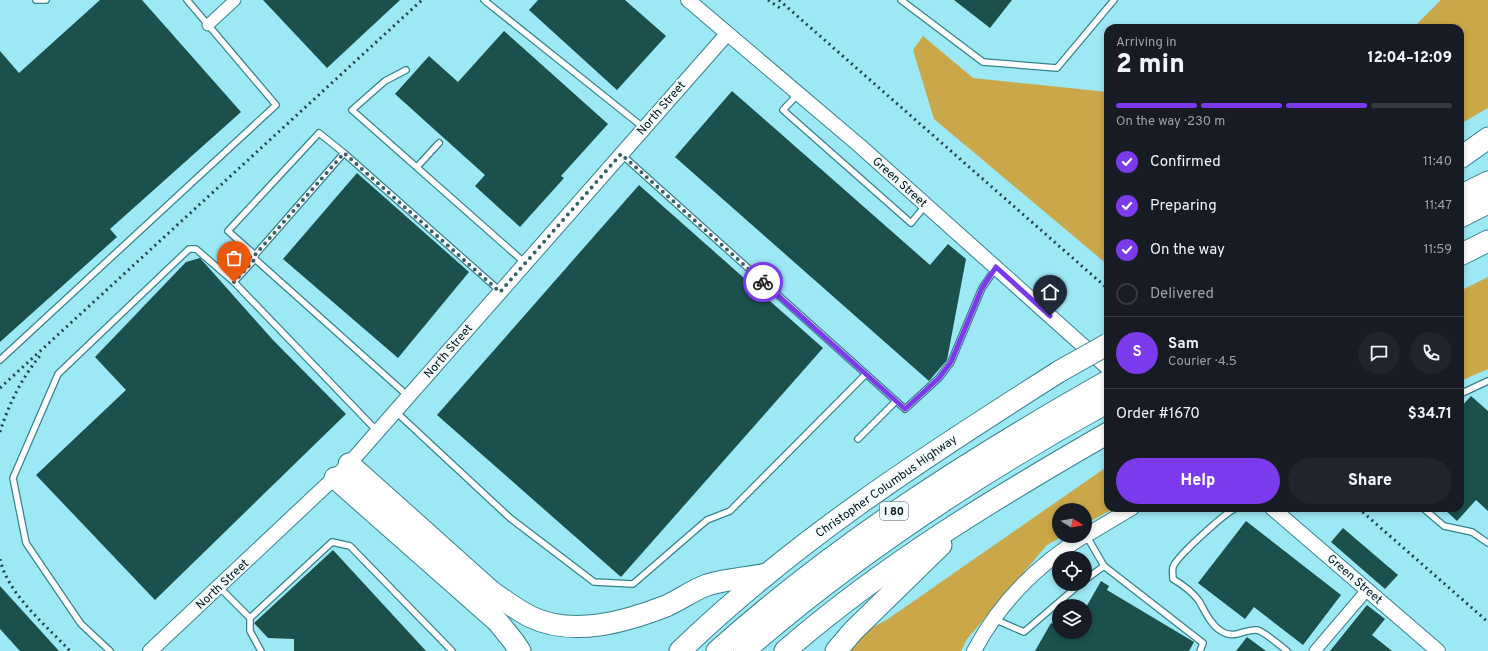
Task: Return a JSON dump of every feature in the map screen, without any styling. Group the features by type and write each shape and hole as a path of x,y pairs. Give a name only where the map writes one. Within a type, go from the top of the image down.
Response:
{"highway":[{"path":"1464,155 1488,138"},
{"path":"1464,156 1488,146"},
{"path":"1464,194 1488,182"},
{"path":"1464,215 1488,203"},
{"path":"1464,253 1488,241"},
{"name":"Christopher Columbus Highway","path":"680,651 767,574 861,502 925,457 1060,371 1104,346"},
{"name":"I 80","path":"744,651 815,592 888,538 1098,400 1104,389"},
{"name":"I 80","path":"717,651 780,597 880,521 971,461 1098,400"},
{"path":"785,651 874,580 976,510 1104,435"},
{"path":"342,471 492,592 532,617 552,624 598,626 630,619 668,606 707,585 767,574"},
{"path":"342,471 498,622 520,651"},
{"path":"836,651 853,631 976,510"}],"street":[{"path":"208,25 235,0"},
{"name":"Green Street","path":"688,0 926,205 1104,364"},
{"name":"North Street","path":"150,651 342,471 727,34"},
{"path":"1092,532 1125,512"},
{"name":"Green Street","path":"1277,512 1438,651"},
{"path":"974,651 993,618 1018,588 1036,571 1075,543"},
{"path":"1315,651 1367,590"}],"lane":[{"path":"36,0 46,0"},
{"path":"0,360 276,104 187,0"},
{"path":"484,0 644,128"},
{"path":"901,0 983,62 1057,68 1114,0"},
{"path":"406,70 384,82 352,110 525,263"},
{"path":"798,94 783,110 911,223 926,205"},
{"path":"408,396 228,231 319,133 344,153 500,292"},
{"path":"416,167 439,143"},
{"path":"234,282 344,153"},
{"path":"621,154 905,409 943,372 951,362 982,288 996,267"},
{"path":"110,651 81,624 26,543 13,478 58,374 189,249 196,249 234,282 377,431"},
{"path":"395,411 510,518 594,582 633,584 707,520 730,511 866,374"},
{"path":"1464,392 1488,381"},
{"path":"858,439 896,401"},
{"path":"1230,512 1223,516 1179,558 1172,567 1173,579 1188,588 1198,600 1210,620 1220,631 1230,635 1241,634 1250,630 1258,630 1287,651"},
{"path":"1428,512 1444,526 1472,532 1488,543"},
{"path":"250,618 332,542 350,546 452,651"},
{"path":"1089,543 1104,566 1203,643 1200,651"},
{"path":"1092,575 1104,566"},
{"path":"219,587 250,618 250,631 261,651"},
{"path":"993,618 1024,632 1072,591"}],"shaded area":[{"path":"1441,0 1488,0 1488,108 1464,122 1464,24 1417,24"},
{"path":"923,36 973,78 1104,92 1104,262 934,119 913,50"},
{"path":"1488,277 1488,369 1464,379 1464,289"},
{"path":"1104,469 1104,512 1108,512 1092,520 1092,503 1055,503"},
{"path":"1052,505 1052,542 1047,545 967,639 961,651 850,651 864,632 888,619"}],"building":[{"path":"100,0 142,0 241,112 110,229 117,237 0,342 0,51 19,73"},
{"path":"263,0 400,0 327,68"},
{"path":"538,0 625,0 666,36 617,90 529,10"},
{"path":"954,0 1012,0 990,28"},
{"path":"504,31 608,124 561,176 564,178 520,227 475,186 485,175 395,94 429,56 458,82"},
{"path":"732,91 930,265 948,244 966,259 947,360 929,381 675,157"},
{"path":"357,173 469,272 398,358 283,259"},
{"path":"639,185 823,348 621,577 437,415"},
{"path":"200,258 273,340 346,414 155,600 36,475 126,390 95,357 186,262"},
{"path":"1471,396 1488,411 1488,511 1476,500 1457,521 1447,512 1464,512 1464,404"},
{"path":"1246,521 1341,595 1303,645 1254,607 1245,619 1198,583"},
{"path":"1343,528 1398,575 1385,589 1331,542"},
{"path":"333,550 426,651 294,651 294,639 268,638 254,623"},
{"path":"1101,581 1109,586 1107,590 1194,642 1189,651 1035,651 1051,623 1052,639 1092,639 1092,599 1091,599"},
{"path":"0,586 59,651 20,651 0,629"},
{"path":"1367,605 1385,619 1372,635 1392,651 1330,651"},
{"path":"1247,637 1266,651 1236,651"}],"railway":[{"path":"0,388 422,0"},
{"path":"768,0 783,10"},
{"path":"779,0 1104,285"},
{"path":"0,432 16,392 27,373 40,356"},
{"path":"1363,512 1488,622"},
{"path":"0,559 4,572 19,597 39,620 70,651"}],"way so far":[{"path":"234,282 255,259 255,255 344,153 500,292 621,154 763,282"}],"route":[{"path":"763,282 905,409 939,378 951,362 982,288 996,267 1050,316"}]}
